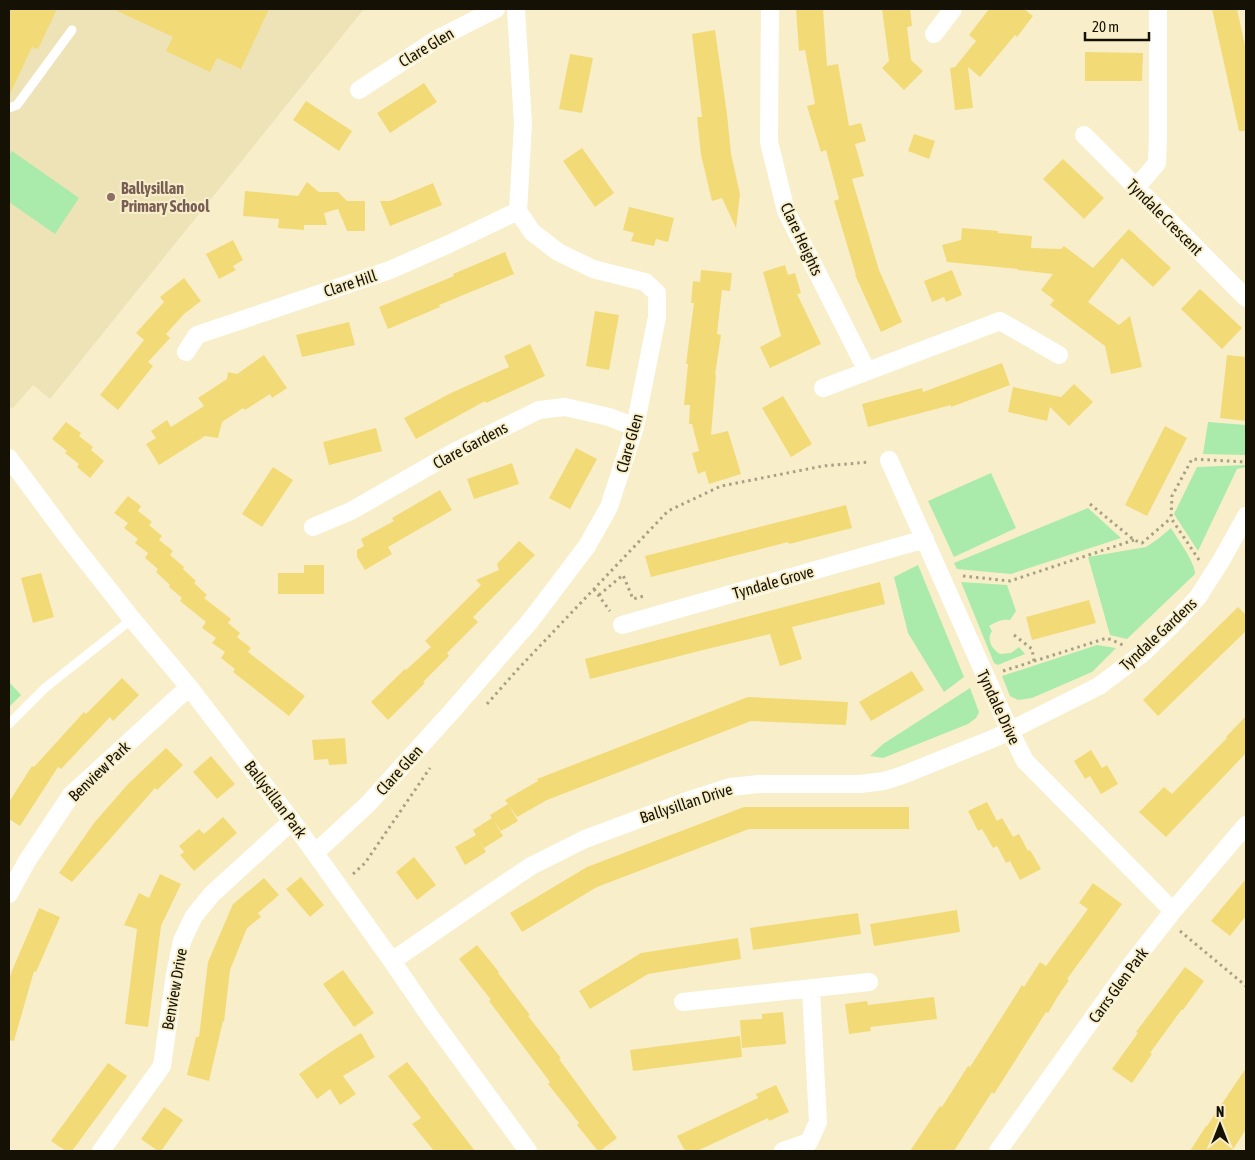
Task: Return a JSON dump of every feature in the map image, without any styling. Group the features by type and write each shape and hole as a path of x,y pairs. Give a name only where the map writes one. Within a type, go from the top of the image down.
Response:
{"street":[{"name":"Clare Glen","path":"359,90 437,39 496,9"},
{"path":"516,9 523,124 518,211"},
{"name":"Clare Heights","path":"770,9 769,142 786,211 867,371"},
{"path":"934,34 953,9"},
{"path":"1136,188 1157,163 1158,9"},
{"name":"Tyndale Crescent","path":"1084,135 1246,298"},
{"name":"Clare Glen","path":"316,852 368,804 532,620 587,546 609,507 635,427 656,317 657,293 645,282 593,269 558,252 532,232 518,211"},
{"name":"Clare Hill","path":"186,352 197,334 390,270 518,211"},
{"path":"823,388 1000,321 1059,355"},
{"name":"Clare Gardens","path":"313,526 351,511 454,452 538,410 565,407 609,416 635,427"},
{"name":"Ballysillan Park","path":"9,458 69,539 189,687 316,852 431,1018 528,1151"},
{"name":"Tyndale Drive","path":"889,460 1025,761 1169,915"},
{"name":"Tyndale Gardens","path":"1010,731 1099,686 1143,653 1198,598 1246,516"},
{"name":"Tyndale Grove","path":"622,625 925,539"},
{"name":"Benview Park","path":"9,894 27,861 71,795 189,687"},
{"name":"Ballysillan Drive","path":"392,961 532,866 585,839 672,806 730,786 759,784 860,784 884,781 997,738 1010,731"},
{"name":"Benview Drive","path":"101,1151 162,1066 175,974 182,941 194,916 212,894 292,821"},
{"name":"Carrs Glen Park","path":"998,1151 1130,966 1169,915 1246,826"},
{"path":"683,1002 869,982"},
{"path":"783,1151 810,1142 818,1122 810,989"}],"lane":[{"path":"9,108 17,105 72,30"},
{"path":"9,724 45,688 132,619"}],"path":[{"path":"1210,577 1171,518 1172,496 1192,459 1246,462"},
{"path":"485,706 668,512 721,486 823,466 889,460"},
{"path":"1090,504 1134,540 1142,543 1171,518"},
{"path":"942,578 963,576 1010,581 1134,540"},
{"path":"594,589 622,625"},
{"path":"1014,635 1032,649 1034,661"},
{"path":"986,677 1107,638 1143,653"},
{"path":"339,885 365,863 427,771 434,764"},
{"path":"1169,915 1246,986"}],"shaded area":[{"name":"Ballysillan Primary School","path":"9,9 364,9 50,399 33,385 12,409 9,405"}],"green space":[{"path":"12,151 79,198 55,234 9,202 9,155"},
{"path":"1208,422 1246,425 1246,455 1203,454"},
{"path":"1246,465 1246,467 1237,469 1198,551 1174,514 1197,467"},
{"path":"991,473 1016,528 954,557 928,501"},
{"path":"1088,508 1121,538 1011,574 957,569 954,563"},
{"path":"1171,528 1189,558 1195,574 1127,639 1110,635 1088,557 1146,547"},
{"path":"918,565 964,677 944,692 908,633 894,577"},
{"path":"961,582 1007,585 1016,611 1010,620 999,621 989,626 992,631 990,641 992,647 1000,654 1011,653 1019,647 1025,654 998,665 994,663"},
{"path":"1097,645 1116,648 1092,672 1032,698 1018,700 1010,696 1002,676"},
{"path":"9,682 21,695 9,707"},
{"path":"970,688 979,712 976,718 968,724 883,758 870,756 883,744"}],"building":[{"path":"9,9 57,9 38,49 32,47 9,96"},
{"path":"113,9 269,9 241,69 217,58 210,72 166,51 173,37"},
{"path":"796,9 823,9 827,66 838,64 849,126 861,123 866,141 855,144 864,176 852,179 879,270 902,322 881,332 855,275 834,201 839,199 826,150 821,152 807,106 815,104 805,50 799,51"},
{"path":"882,9 910,9 912,26 907,27 911,60 923,71 904,90 882,68 889,61"},
{"path":"989,9 1024,9 1033,16 1017,37 1015,35 980,77 968,67 973,108 955,110 950,68 955,67 976,41 969,35"},
{"path":"1212,9 1237,9 1246,50 1246,131 1239,131"},
{"path":"715,30 731,154 740,194 736,228 722,198 712,201 701,155 697,117 702,117 692,34"},
{"path":"1085,52 1143,53 1142,81 1085,81"},
{"path":"570,54 593,58 582,113 559,109"},
{"path":"424,83 437,102 390,133 377,113"},
{"path":"306,101 352,131 339,151 293,120"},
{"path":"914,134 935,141 929,159 908,151"},
{"path":"582,148 614,193 595,207 563,161"},
{"path":"1063,159 1104,198 1084,219 1043,179"},
{"path":"307,182 319,192 338,192 347,201 365,201 365,231 347,231 338,209 324,213 327,225 304,225 304,230 278,228 279,219 243,216 245,191 298,196"},
{"path":"433,183 442,205 390,226 380,201 390,201"},
{"path":"629,207 674,218 668,242 656,239 654,246 631,241 634,233 623,230"},
{"path":"962,228 1032,236 1031,248 1061,249 1064,246 1093,268 1129,229 1171,268 1153,287 1122,258 1088,302 1119,325 1130,316 1142,367 1111,374 1105,346 1050,305 1054,300 1041,290 1053,274 947,262 942,245 961,240"},
{"path":"233,240 243,260 233,266 236,270 219,279 206,254"},
{"path":"505,252 514,274 439,305 440,307 388,329 379,307 454,276 453,274"},
{"path":"785,265 788,275 795,273 801,293 797,294 821,344 770,368 760,347 781,336 763,272"},
{"path":"701,270 732,273 730,291 722,290 717,334 721,335 715,375 711,435 728,431 741,474 709,484 705,471 698,474 692,453 699,451 692,424 689,424 690,405 684,405 688,364 686,364 694,303 691,303 693,281 700,282"},
{"path":"952,270 962,295 946,302 944,297 932,302 924,281"},
{"path":"184,278 201,301 184,314 166,334 170,338 148,362 153,366 118,410 100,395 144,340 136,333 164,302 160,297"},
{"path":"1200,289 1242,328 1222,349 1181,309"},
{"path":"595,311 619,315 609,370 586,366"},
{"path":"349,322 355,345 302,357 296,335"},
{"path":"530,344 545,376 486,403 485,401 416,439 404,418 451,393 509,367 504,356"},
{"path":"264,355 287,388 272,398 270,394 245,410 243,408 222,422 218,438 205,436 159,465 146,444 156,438 151,431 167,420 171,427 204,406 198,398 227,379 228,372 237,374"},
{"path":"1227,355 1246,357 1246,421 1220,418"},
{"path":"1002,363 1010,385 951,407 951,405 868,427 862,404 922,388 923,392"},
{"path":"1074,384 1093,402 1069,426 1050,407 1047,421 1008,412 1013,387 1061,397"},
{"path":"783,396 812,444 791,457 762,408"},
{"path":"66,422 81,433 79,436 93,447 91,450 104,461 90,478 77,467 79,464 65,453 67,451 52,439"},
{"path":"1165,426 1187,438 1147,516 1125,505"},
{"path":"376,428 382,451 329,465 323,442"},
{"path":"576,448 597,459 570,509 549,498"},
{"path":"512,463 519,484 474,499 467,479"},
{"path":"273,467 293,480 262,527 242,514"},
{"path":"440,490 452,510 388,547 392,554 365,570 357,557 357,550 364,546 361,539 394,521 392,518"},
{"path":"128,496 141,506 138,511 152,522 149,525 162,536 159,540 173,551 170,555 196,581 194,583 207,595 204,598 231,619 228,623 240,633 237,637 251,648 248,652 305,696 289,716 233,672 235,669 221,658 225,652 212,643 216,638 202,628 206,622 180,601 182,598 156,572 158,569 145,558 148,553 135,543 138,539 124,528 128,523 114,513"},
{"path":"846,505 852,528 789,544 788,542 651,577 645,556"},
{"path":"519,541 535,555 473,617 478,622 447,653 449,656 423,682 425,683 388,720 371,702 431,647 425,641 481,585 476,580 499,570 497,564"},
{"path":"304,565 324,565 324,594 278,594 278,573 304,573"},
{"path":"41,573 54,617 33,623 21,578"},
{"path":"880,582 885,604 792,627 802,659 780,666 770,634 590,679 585,659"},
{"path":"1089,600 1096,623 1032,640 1026,617"},
{"path":"1238,607 1246,615 1246,631 1158,716 1143,700"},
{"path":"912,671 924,690 871,721 859,702"},
{"path":"122,678 139,695 113,721 110,717 61,769 58,767 20,826 9,819 9,802 32,766 34,767 84,712 86,714"},
{"path":"748,697 848,702 846,725 751,721 547,800 517,817 505,800 538,781 537,779"},
{"path":"1246,716 1246,753 1166,837 1139,812 1164,787 1172,794"},
{"path":"345,738 347,764 329,765 328,759 314,760 312,740"},
{"path":"166,748 183,765 157,790 155,788 72,882 59,873 94,823 128,784"},
{"path":"1091,750 1102,768 1107,765 1118,784 1101,794 1090,776 1085,779 1074,761"},
{"path":"211,756 235,784 217,799 193,772"},
{"path":"987,802 997,821 1002,818 1013,837 1019,834 1041,869 1020,880 1010,861 1006,863 997,846 993,848 982,829 978,831 968,811"},
{"path":"508,804 518,821 501,831 494,821 503,836 484,848 478,839 486,852 465,865 455,847 476,835 473,830 492,818 490,815"},
{"path":"744,807 909,807 909,829 749,829 597,887 522,932 510,913 587,867"},
{"path":"223,817 237,833 194,871 180,855 184,852 179,846 199,829 204,834"},
{"path":"414,857 436,885 417,900 396,872"},
{"path":"160,874 181,884 161,926 148,1027 125,1024 137,929 124,925 139,893 149,898"},
{"path":"301,877 324,905 310,917 286,889"},
{"path":"264,878 279,895 258,913 261,917 247,928 230,970 224,1022 209,1081 187,1075 196,1037 199,1037 208,962 233,904"},
{"path":"1246,879 1246,916 1230,936 1211,921"},
{"path":"1093,883 1122,904 1067,979 1069,980 1048,1013 1046,1012 994,1094 992,1092 954,1151 910,1151 940,1106 942,1107 968,1066 970,1067 1022,985 1024,987 1040,962 1046,966 1088,909 1079,903"},
{"path":"39,908 60,917 36,972 34,971 14,1041 9,1040 9,982 11,973"},
{"path":"957,910 960,932 874,946 870,924"},
{"path":"858,913 861,934 753,950 750,928"},
{"path":"738,938 741,959 648,974 590,1009 579,991 641,953"},
{"path":"477,945 499,972 530,1015 528,1016 561,1058 559,1059 617,1138 600,1151 577,1125 579,1123 548,1084 550,1082 459,959"},
{"path":"1185,967 1204,981 1150,1053 1152,1054 1132,1083 1112,1069 1138,1033 1136,1032"},
{"path":"343,970 374,1013 354,1027 323,984"},
{"path":"934,997 937,1019 870,1027 871,1031 849,1034 845,1004 867,1001 868,1005"},
{"path":"783,1012 786,1044 742,1048 740,1020 762,1019 762,1014"},
{"path":"361,1033 375,1057 343,1076 356,1094 340,1105 330,1089 317,1099 299,1074"},
{"path":"740,1036 742,1057 633,1071 630,1050"},
{"path":"407,1062 475,1151 434,1151 412,1124 421,1118 388,1076"},
{"path":"108,1063 127,1076 72,1151 66,1151 51,1141"},
{"path":"1246,1068 1246,1129 1232,1151 1190,1151 1206,1126"},
{"path":"776,1085 789,1112 769,1121 768,1118 697,1151 685,1151 677,1136 758,1098 756,1094"},
{"path":"164,1107 183,1120 161,1151 158,1151 141,1139"}],"place":[{"name":"Ballysillan Primary School","path":"111,197"}]}
